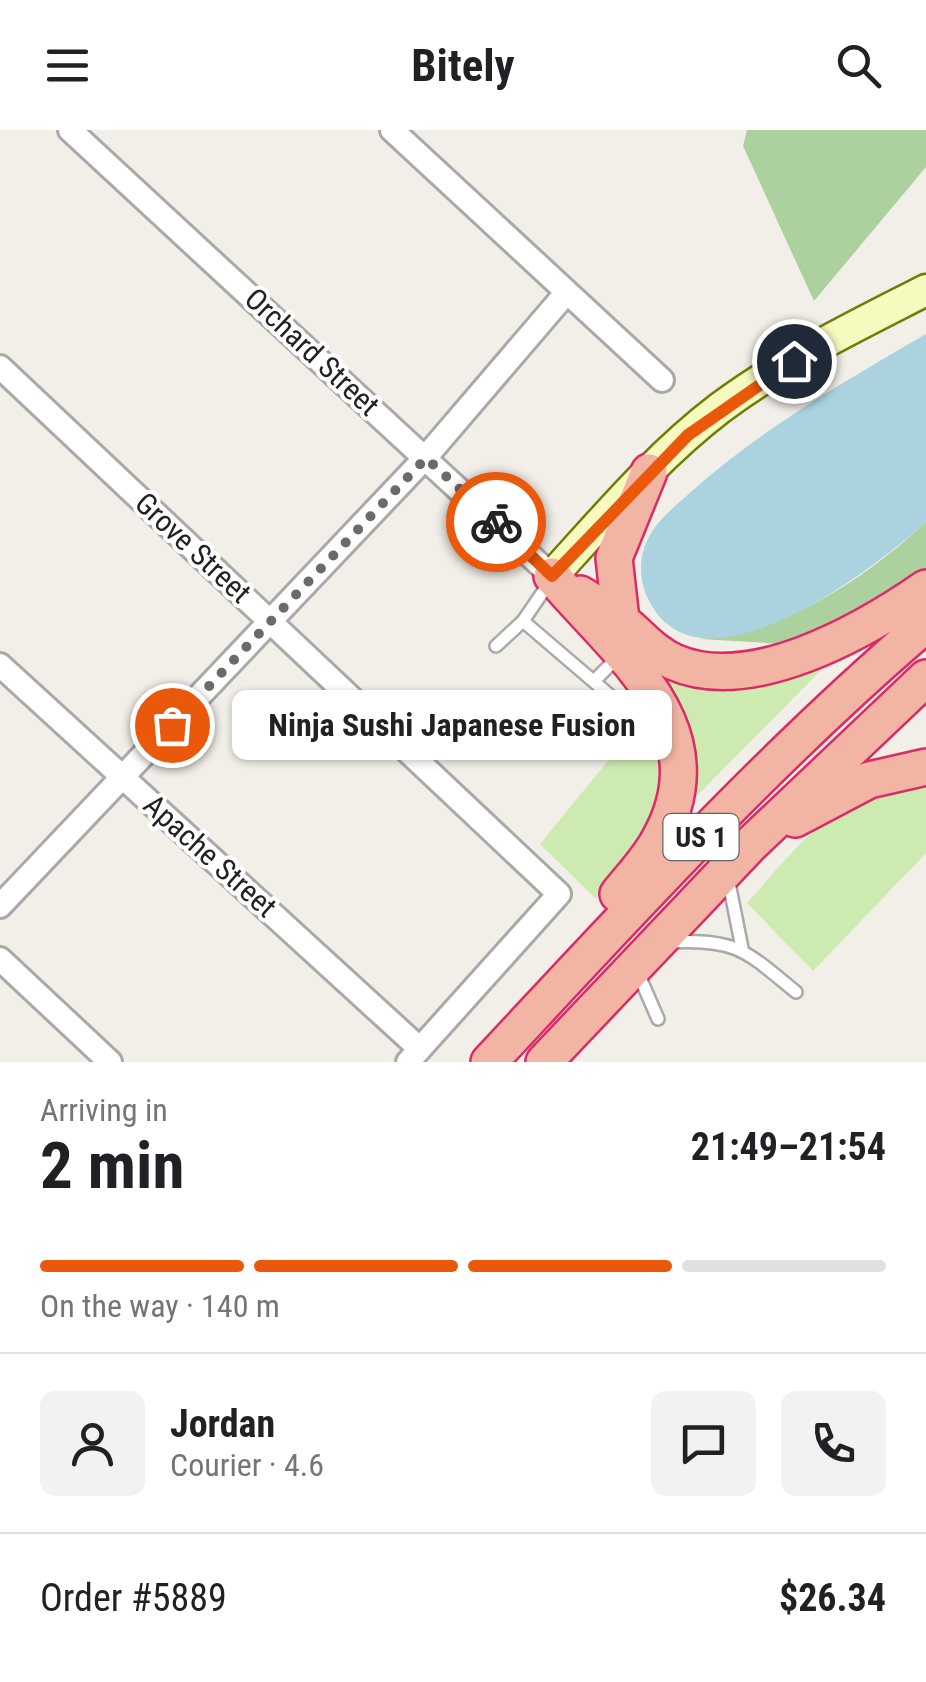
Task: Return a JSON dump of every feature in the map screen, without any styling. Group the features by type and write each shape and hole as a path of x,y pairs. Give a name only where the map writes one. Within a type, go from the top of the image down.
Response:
{"highway":[{"path":"621,637 614,558 649,472"},
{"path":"492,1059 648,857 674,805 678,763 668,717 621,637 552,576"},
{"path":"621,637 644,644 672,662 706,670 746,669 836,641 926,588"},
{"name":"US 1","path":"492,1059 708,830 841,700 926,624"},
{"name":"US 1","path":"544,1062 751,844 926,678"},
{"path":"751,844 884,774 926,768"}],"main road":[{"path":"552,576 649,472 688,435 752,386 926,290"}],"street":[{"name":"Orchard Street","path":"70,130 552,576"},
{"path":"392,130 662,380"},
{"path":"0,906 426,458 567,292"},
{"name":"Grove Street","path":"0,367 559,894 414,1055"},
{"name":"Apache Street","path":"0,665 123,776 414,1055"},
{"path":"0,959 110,1062"}],"lane":[{"path":"496,646 540,602 552,576"},
{"path":"523,621 620,704 589,738"},
{"path":"594,681 621,637"},
{"path":"726,870 742,948"},
{"path":"658,1020 645,954 707,941 742,948 796,992"}],"green space":[{"path":"747,130 926,130 926,167 814,301 743,146"},
{"path":"926,522 926,574 915,583 783,644 700,639 763,625 822,599 876,564"},
{"path":"826,665 693,800 681,718 663,677 749,684"},
{"path":"647,713 666,765 651,833 596,899 540,844"},
{"path":"926,782 926,853 813,971 747,903 805,840 845,808 895,787"}],"water":[{"path":"926,334 926,522 870,567 791,616 750,632 711,638 678,631 652,606 641,574 644,549 661,520 720,467 776,426"}],"way so far":[{"path":"172,725 426,458 496,522"}],"place":[{"name":"Ninja Sushi Japanese Fusion","path":"172,725"}],"route":[{"path":"496,522 552,576 688,435 752,386 794,361"}]}
